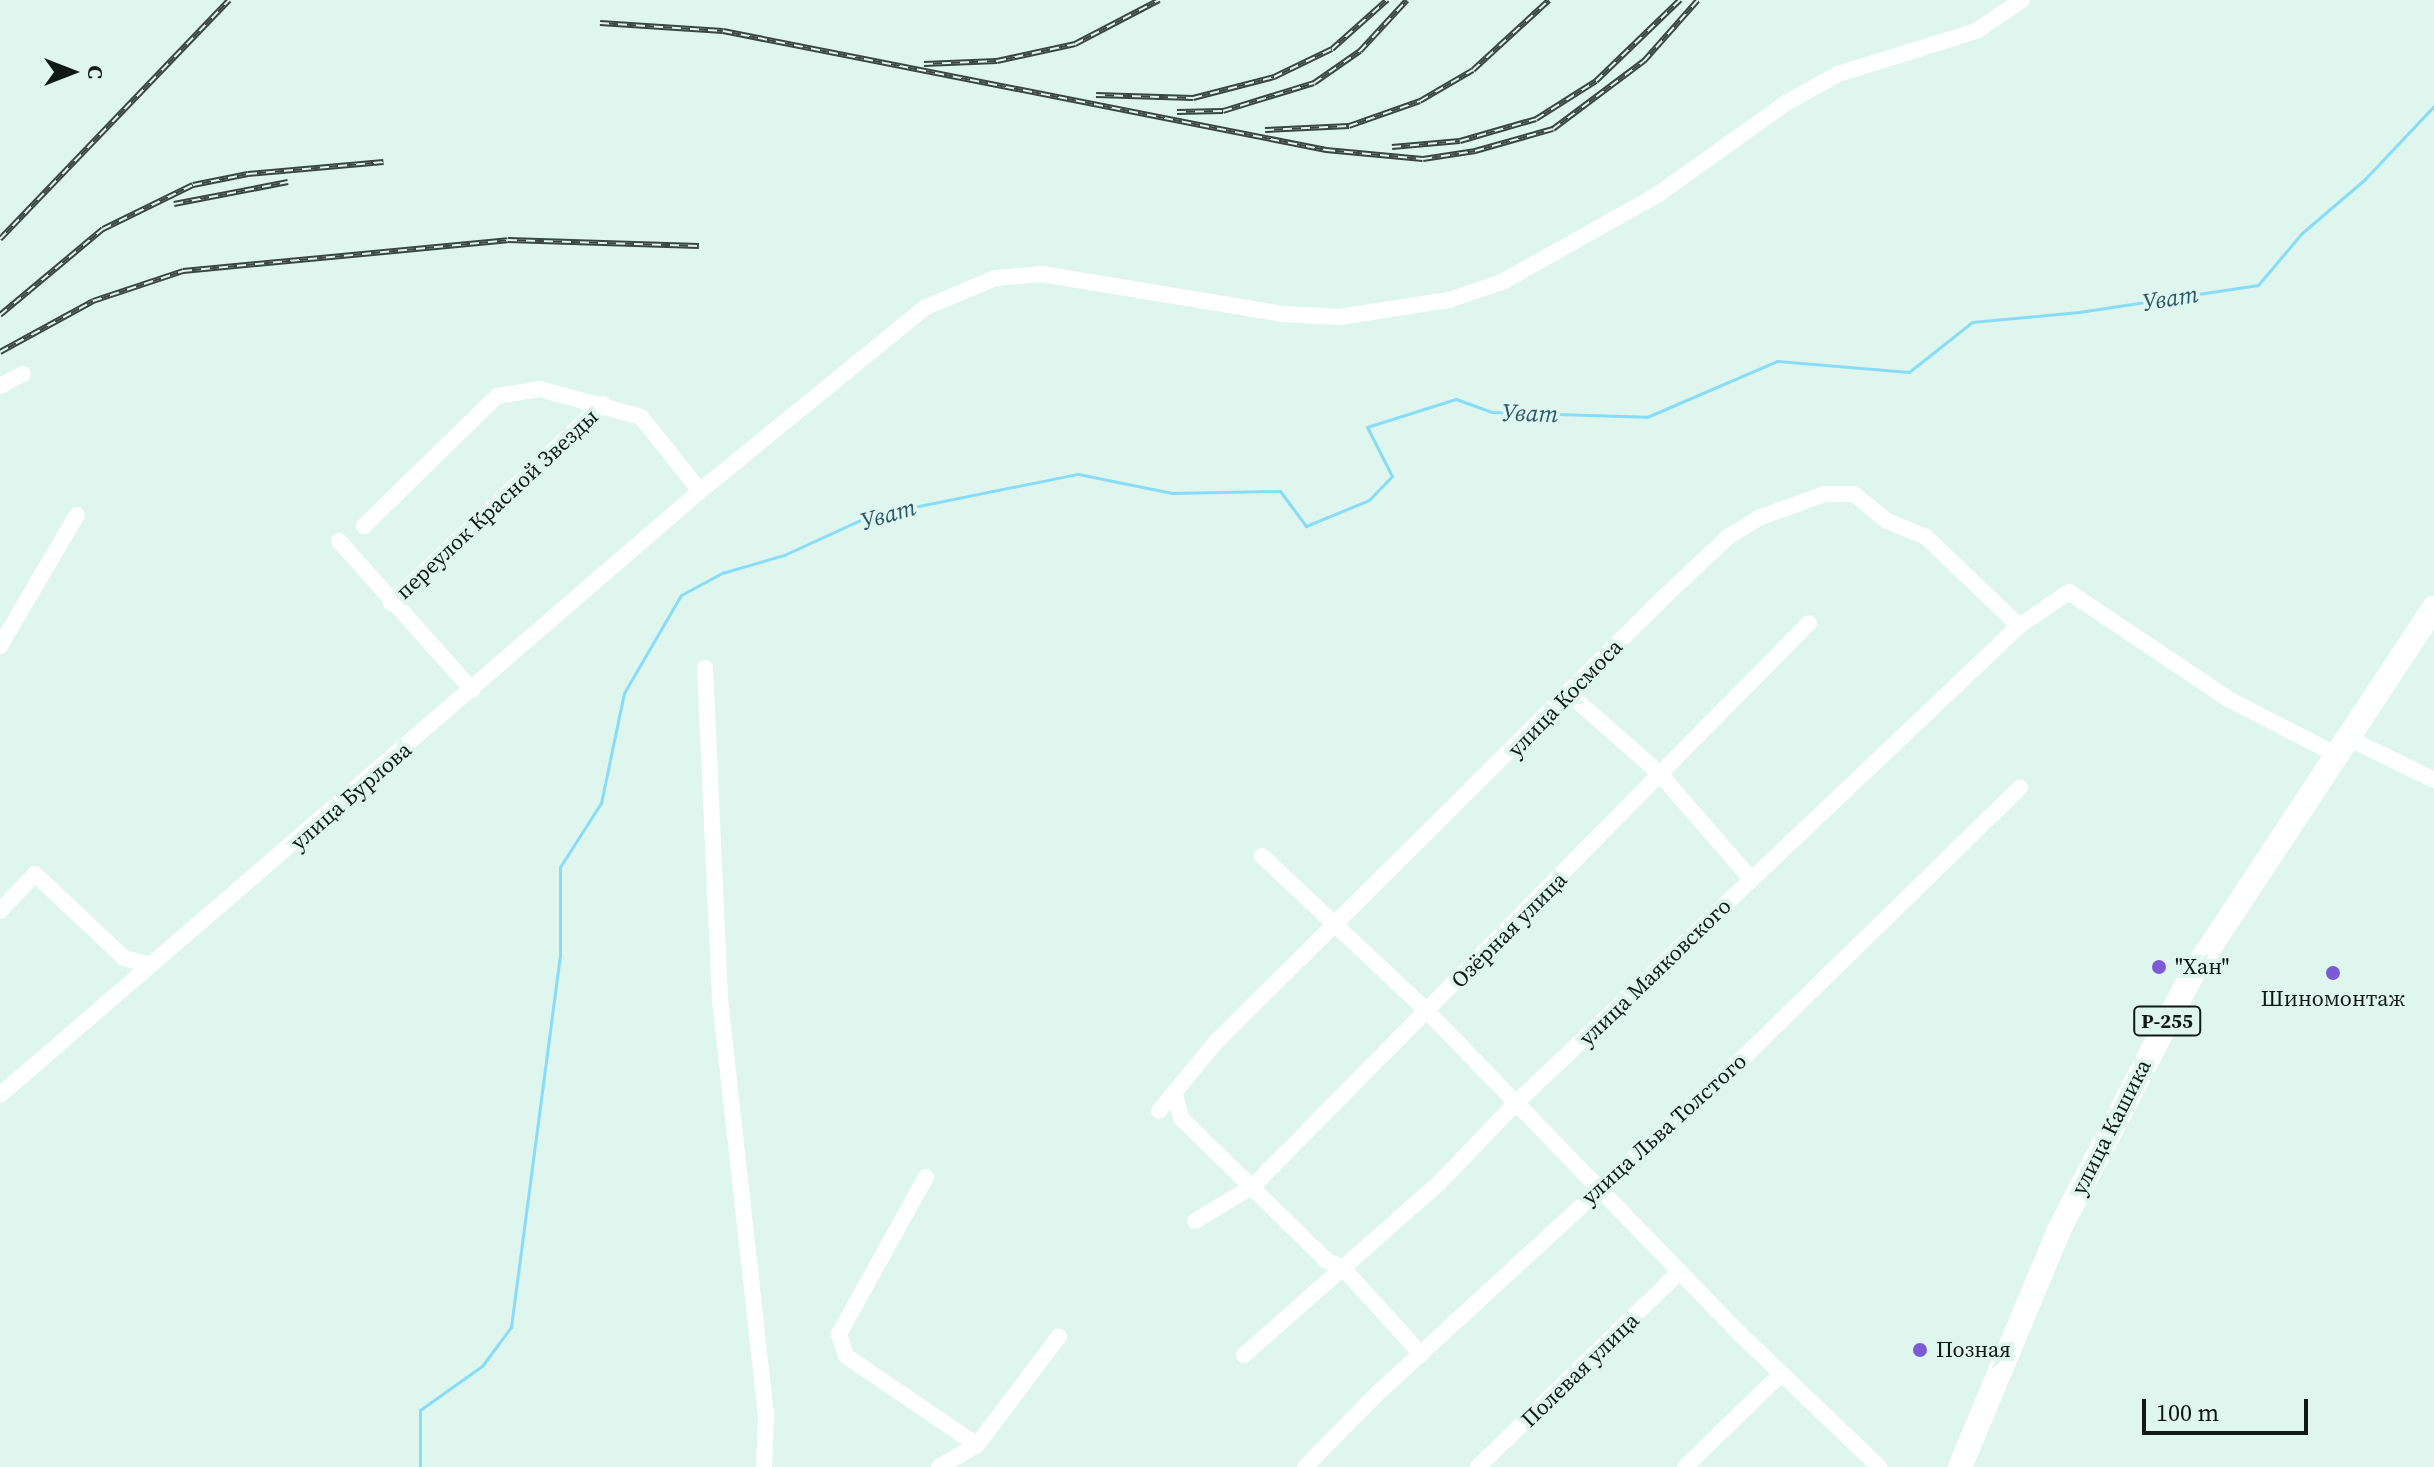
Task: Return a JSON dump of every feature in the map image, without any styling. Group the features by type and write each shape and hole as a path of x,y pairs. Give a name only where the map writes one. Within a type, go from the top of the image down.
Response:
{"highway":[{"name":"улица Кашика","path":"1960,1467 2030,1293 2147,1058 2210,945 2340,745 2434,608"}],"street":[{"name":"улица Бурлова","path":"0,1095 147,964 169,954 700,491 880,339 957,290 995,278 1042,274 1283,314 1339,317 1449,300 1502,282 1657,195 1786,103 1838,74 1976,31 2022,0"},
{"path":"0,386 23,374"},
{"path":"364,526 497,396 540,389 641,417 700,491"},
{"name":"переулок Красной Звезды","path":"391,603 603,404"},
{"name":"улица Космоса","path":"1159,1111 1215,1043 1338,926 1568,693 1728,537 1758,518 1825,494 1854,494 1887,521 1926,537 2019,626"},
{"path":"0,646 77,515"},
{"path":"339,541 391,603 472,690"},
{"name":"улица Маяковского","path":"1244,1355 1439,1183 1517,1102 1613,1016 1751,879 2019,626 2069,592 2230,700 2340,745"},
{"name":"Озёрная улица","path":"1195,1221 1253,1186 1618,823 1659,773 1809,623"},
{"path":"705,668 720,999 766,1413 764,1467"},
{"path":"1568,693 1659,773 1751,879"},
{"path":"2340,745 2434,780"},
{"name":"улица Льва Толстого","path":"1305,1467 1421,1354 1737,1063 2020,788"},
{"path":"1262,856 1427,1011 1781,1374 1879,1467"},
{"path":"0,911 35,874 124,958 147,964"},
{"path":"1175,1095 1181,1118 1327,1261 1342,1267 1421,1354"},
{"path":"926,1177 839,1334 846,1356 977,1445"},
{"name":"Полевая улица","path":"1478,1467 1680,1271"},
{"path":"939,1467 977,1445 1059,1336"},
{"path":"1685,1467 1781,1374"}],"waterway":[{"name":"Уват","path":"420,1467 420,1410 482,1366 511,1327 560,955 560,867 601,803 624,693 681,595 722,573 784,555 869,516 1078,474 1172,493 1280,491 1306,526 1369,500 1392,476 1367,427 1456,399 1492,412 1647,417 1777,361 1909,372 1972,322 2079,312 2258,285 2302,233 2364,180 2434,106"}],"railway":[{"path":"0,239 229,0"},
{"path":"924,64 997,61 1075,44 1159,0"},
{"path":"1096,95 1193,98 1274,77 1332,49 1387,0"},
{"path":"1177,112 1223,111 1314,83 1360,51 1407,0"},
{"path":"1265,130 1349,126 1420,101 1473,70 1549,0"},
{"path":"1392,147 1460,141 1536,119 1596,81 1680,0"},
{"path":"600,23 723,31 1326,150 1423,159 1475,151 1553,129 1644,61 1698,0"},
{"path":"0,315 103,229 193,185 248,174 383,162"},
{"path":"174,204 288,182"},
{"path":"0,352 93,301 183,271 508,240 699,246"}],"place":[{"name":"\"Хан\"","path":"2159,967"},
{"name":"Шиномонтаж","path":"2333,973"},
{"name":"Позная","path":"1920,1350"}]}
